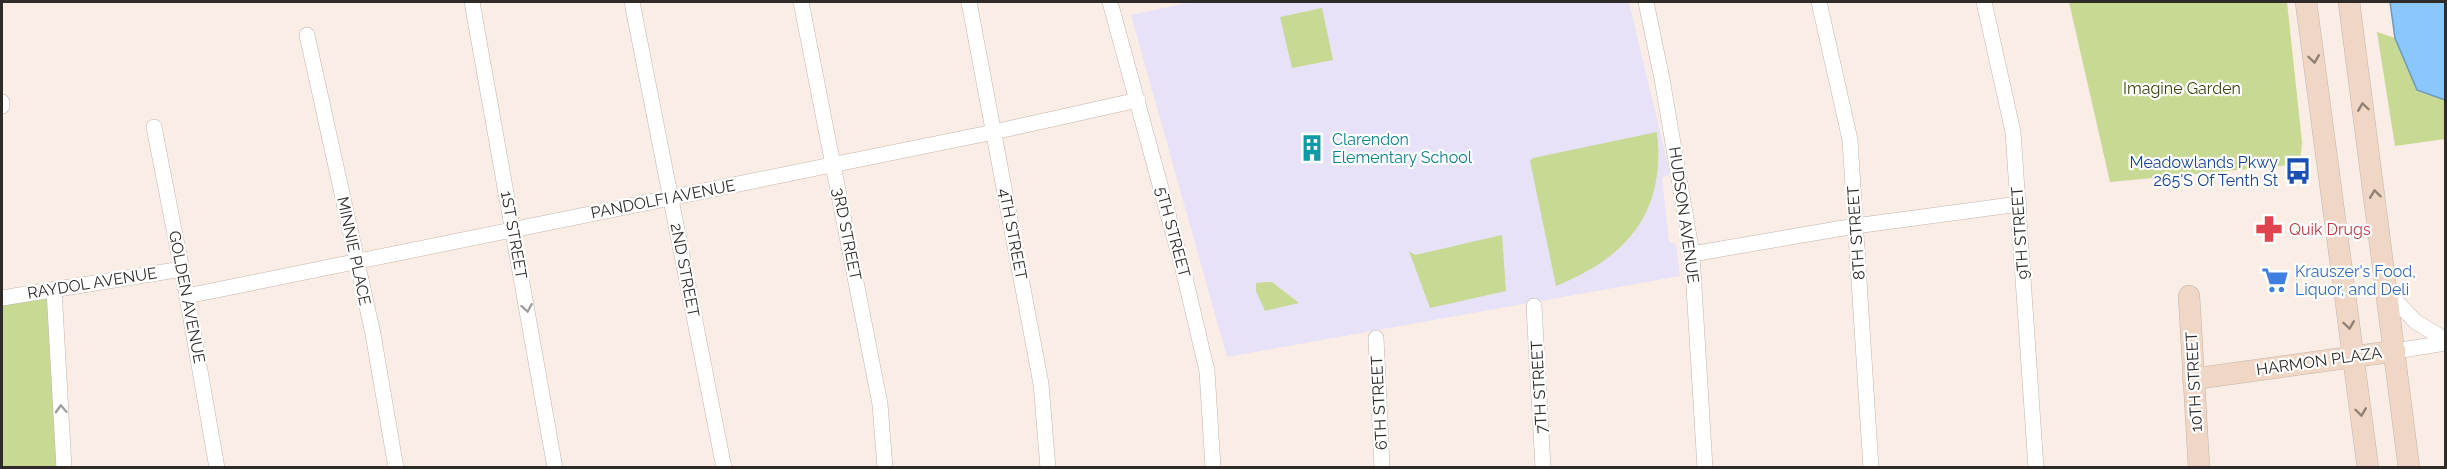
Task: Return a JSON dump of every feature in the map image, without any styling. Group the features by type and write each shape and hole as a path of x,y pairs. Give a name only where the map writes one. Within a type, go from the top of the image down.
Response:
{"main road":[{"path":"2306,2 2368,468"},
{"path":"2349,2 2409,468"},
{"name":"10TH STREET","path":"2189,296 2199,468"},
{"name":"HARMON PLAZA","path":"2193,379 2395,351"}],"street":[{"name":"1ST STREET","path":"472,2 555,468"},
{"name":"2ND STREET","path":"632,2 724,468"},
{"name":"3RD STREET","path":"801,2 880,404 885,468"},
{"name":"4TH STREET","path":"969,2 1041,384 1048,468"},
{"name":"5TH STREET","path":"1110,2 1183,269 1207,371 1213,468"},
{"name":"HUDSON AVENUE","path":"1646,2 1662,79 1692,254 1705,468"},
{"name":"8TH STREET","path":"1819,2 1850,140 1871,468"},
{"name":"9TH STREET","path":"1984,2 2010,115 2019,204 2036,468"},
{"name":"MINNIE PLACE","path":"307,35 373,334 396,468"},
{"name":"PANDOLFI AVENUE","path":"187,296 994,132 1138,100"},
{"name":"GOLDEN AVENUE","path":"154,126 217,468"},
{"path":"1692,254 1855,226 2019,204"},
{"name":"RAYDOL AVENUE","path":"2,298 182,269"},
{"path":"54,289 64,468"},
{"path":"2388,293 2416,322 2445,342"},
{"name":"7TH STREET","path":"1534,306 1543,468"},
{"name":"6TH STREET","path":"1376,338 1382,468"},
{"name":"HARMON PLAZA","path":"2395,351 2445,342"}],"shaded area":[{"path":"1192,2 1629,2 1670,174 1662,178 1669,242 1676,244 1680,276 1227,357 1131,15"}],"green space":[{"name":"Imagine Garden","path":"2069,2 2287,2 2302,142 2300,164 2110,182"},
{"path":"1322,8 1333,60 1292,68 1280,17"},
{"path":"2377,32 2395,38 2417,90 2445,100 2445,139 2395,146"},
{"path":"1657,132 1658,160 1655,186 1648,208 1637,228 1622,246 1603,261 1556,286 1530,161 1533,158"},
{"path":"1502,235 1506,291 1430,308 1409,251 1415,255"},
{"path":"1272,282 1299,303 1265,311 1256,291 1256,283"},
{"path":"51,295 63,467 2,468 2,303"}],"water":[{"path":"2390,2 2445,2 2445,100 2417,90 2395,38"}],"place":[{"name":"Clarendon Elementary School","path":"1312,148"},
{"name":"Meadowlands Pkwy 265'S Of Tenth St","path":"2298,171"},
{"name":"Quik Drugs","path":"2269,229"},
{"name":"Krauszer's Food, Liquor, and Deli","path":"2275,280"}]}
